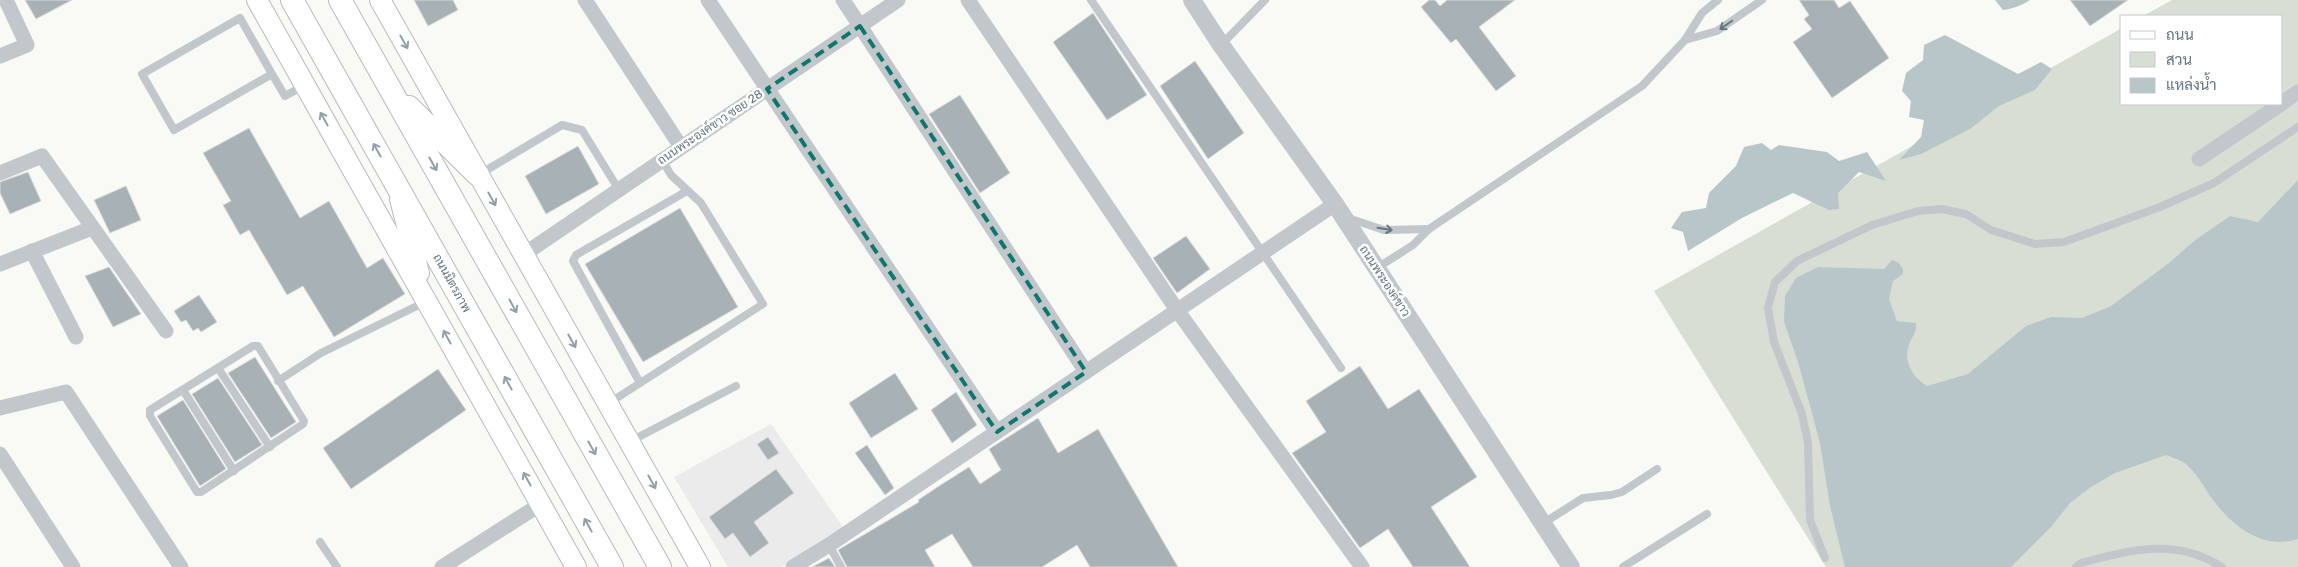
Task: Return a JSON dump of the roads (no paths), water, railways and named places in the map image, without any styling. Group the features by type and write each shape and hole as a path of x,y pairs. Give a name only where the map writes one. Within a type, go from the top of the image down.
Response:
{"main road":[{"path":"257,0 576,567"},
{"name":"ถนนมิตรภาพ","path":"292,0 612,567"},
{"path":"340,0 660,567"},
{"path":"380,0 700,567"},
{"path":"390,89 478,175"},
{"path":"395,182 427,301"}],"street":[{"path":"0,56 27,45 6,0"},
{"path":"585,0 681,147"},
{"path":"708,0 997,432"},
{"path":"843,0 1086,372"},
{"name":"ถนนพระองค์ขาว ซอย 28","path":"523,255 898,0"},
{"path":"968,0 1178,310 1362,567"},
{"name":"ถนนพระองค์ขาว","path":"1192,0 1339,210 1570,567"},
{"path":"2283,103 2298,92"},
{"path":"2199,159 2280,105"},
{"path":"0,173 42,156 166,331"},
{"path":"793,567 829,545 997,432 1261,252 1339,210"},
{"path":"0,264 92,228"},
{"path":"32,251 76,337"},
{"path":"0,408 66,392 181,567"},
{"path":"0,454 73,567"},
{"path":"442,567 541,504"}],"lane":[{"path":"1091,0 1341,368"},
{"path":"1221,44 1265,0"},
{"path":"1376,269 1413,245 1430,230 1642,86 1685,40 1702,13 1718,0"},
{"path":"1685,40 1717,31 1762,0"},
{"path":"272,74 174,130 142,74 240,18 285,96 305,85"},
{"path":"478,175 562,125 582,130 619,190"},
{"path":"1825,558 1810,520 1808,443 1802,414 1774,342 1768,308 1775,282 1797,261 1872,225 1918,212 1942,209 1966,214 1991,230 2035,244 2064,242 2160,207 2214,183 2298,127"},
{"path":"608,404 763,304 701,203 671,175 662,160"},
{"path":"640,384 573,261 576,255 687,191"},
{"path":"1339,210 1384,230 1430,230"},
{"path":"278,381 321,353 427,301"},
{"path":"256,345 304,421 301,426 201,492 195,490 150,410 218,368 256,345"},
{"path":"218,368 270,447"},
{"path":"629,442 736,386"},
{"path":"183,390 234,471"},
{"path":"1542,524 1582,498 1622,492 1657,470"},
{"path":"1623,567 1707,514"},
{"path":"320,542 337,567"},
{"path":"829,545 841,567"},
{"path":"2076,567 2082,563 2124,552 2166,548 2205,556 2222,567"}],"water":[{"path":"1995,0 2030,0 2024,4 2003,10"},
{"path":"1945,35 2018,74 2041,62 2052,69 2035,90 1999,106 1970,129 1921,154 1899,160 1921,137 1924,120 1909,117 1911,101 1902,91 1906,73 1923,60 1924,45"},
{"path":"1762,143 1771,150 1779,145 1827,152 1839,161 1867,152 1886,181 1859,172 1838,193 1839,209 1829,210 1793,193 1742,218 1688,251 1683,232 1671,228 1682,212 1706,208 1709,193 1736,166 1744,147"},
{"path":"2298,180 2298,539 2284,542 2271,541 2259,538 2237,525 2218,506 2187,465 2180,460 2166,455 2115,473 2091,487 2070,503 2051,527 2011,567 1845,567 1830,506 1820,443 1798,362 1784,322 1785,296 1796,278 1818,267 1884,269 1892,260 1899,263 1903,269 1903,274 1893,281 1889,299 1897,321 1916,323 1915,332 1907,352 1908,364 1917,378 1927,386 1968,374 2026,326 2051,317 2082,318 2111,306 2169,263 2194,241 2230,216 2258,222"}]}
